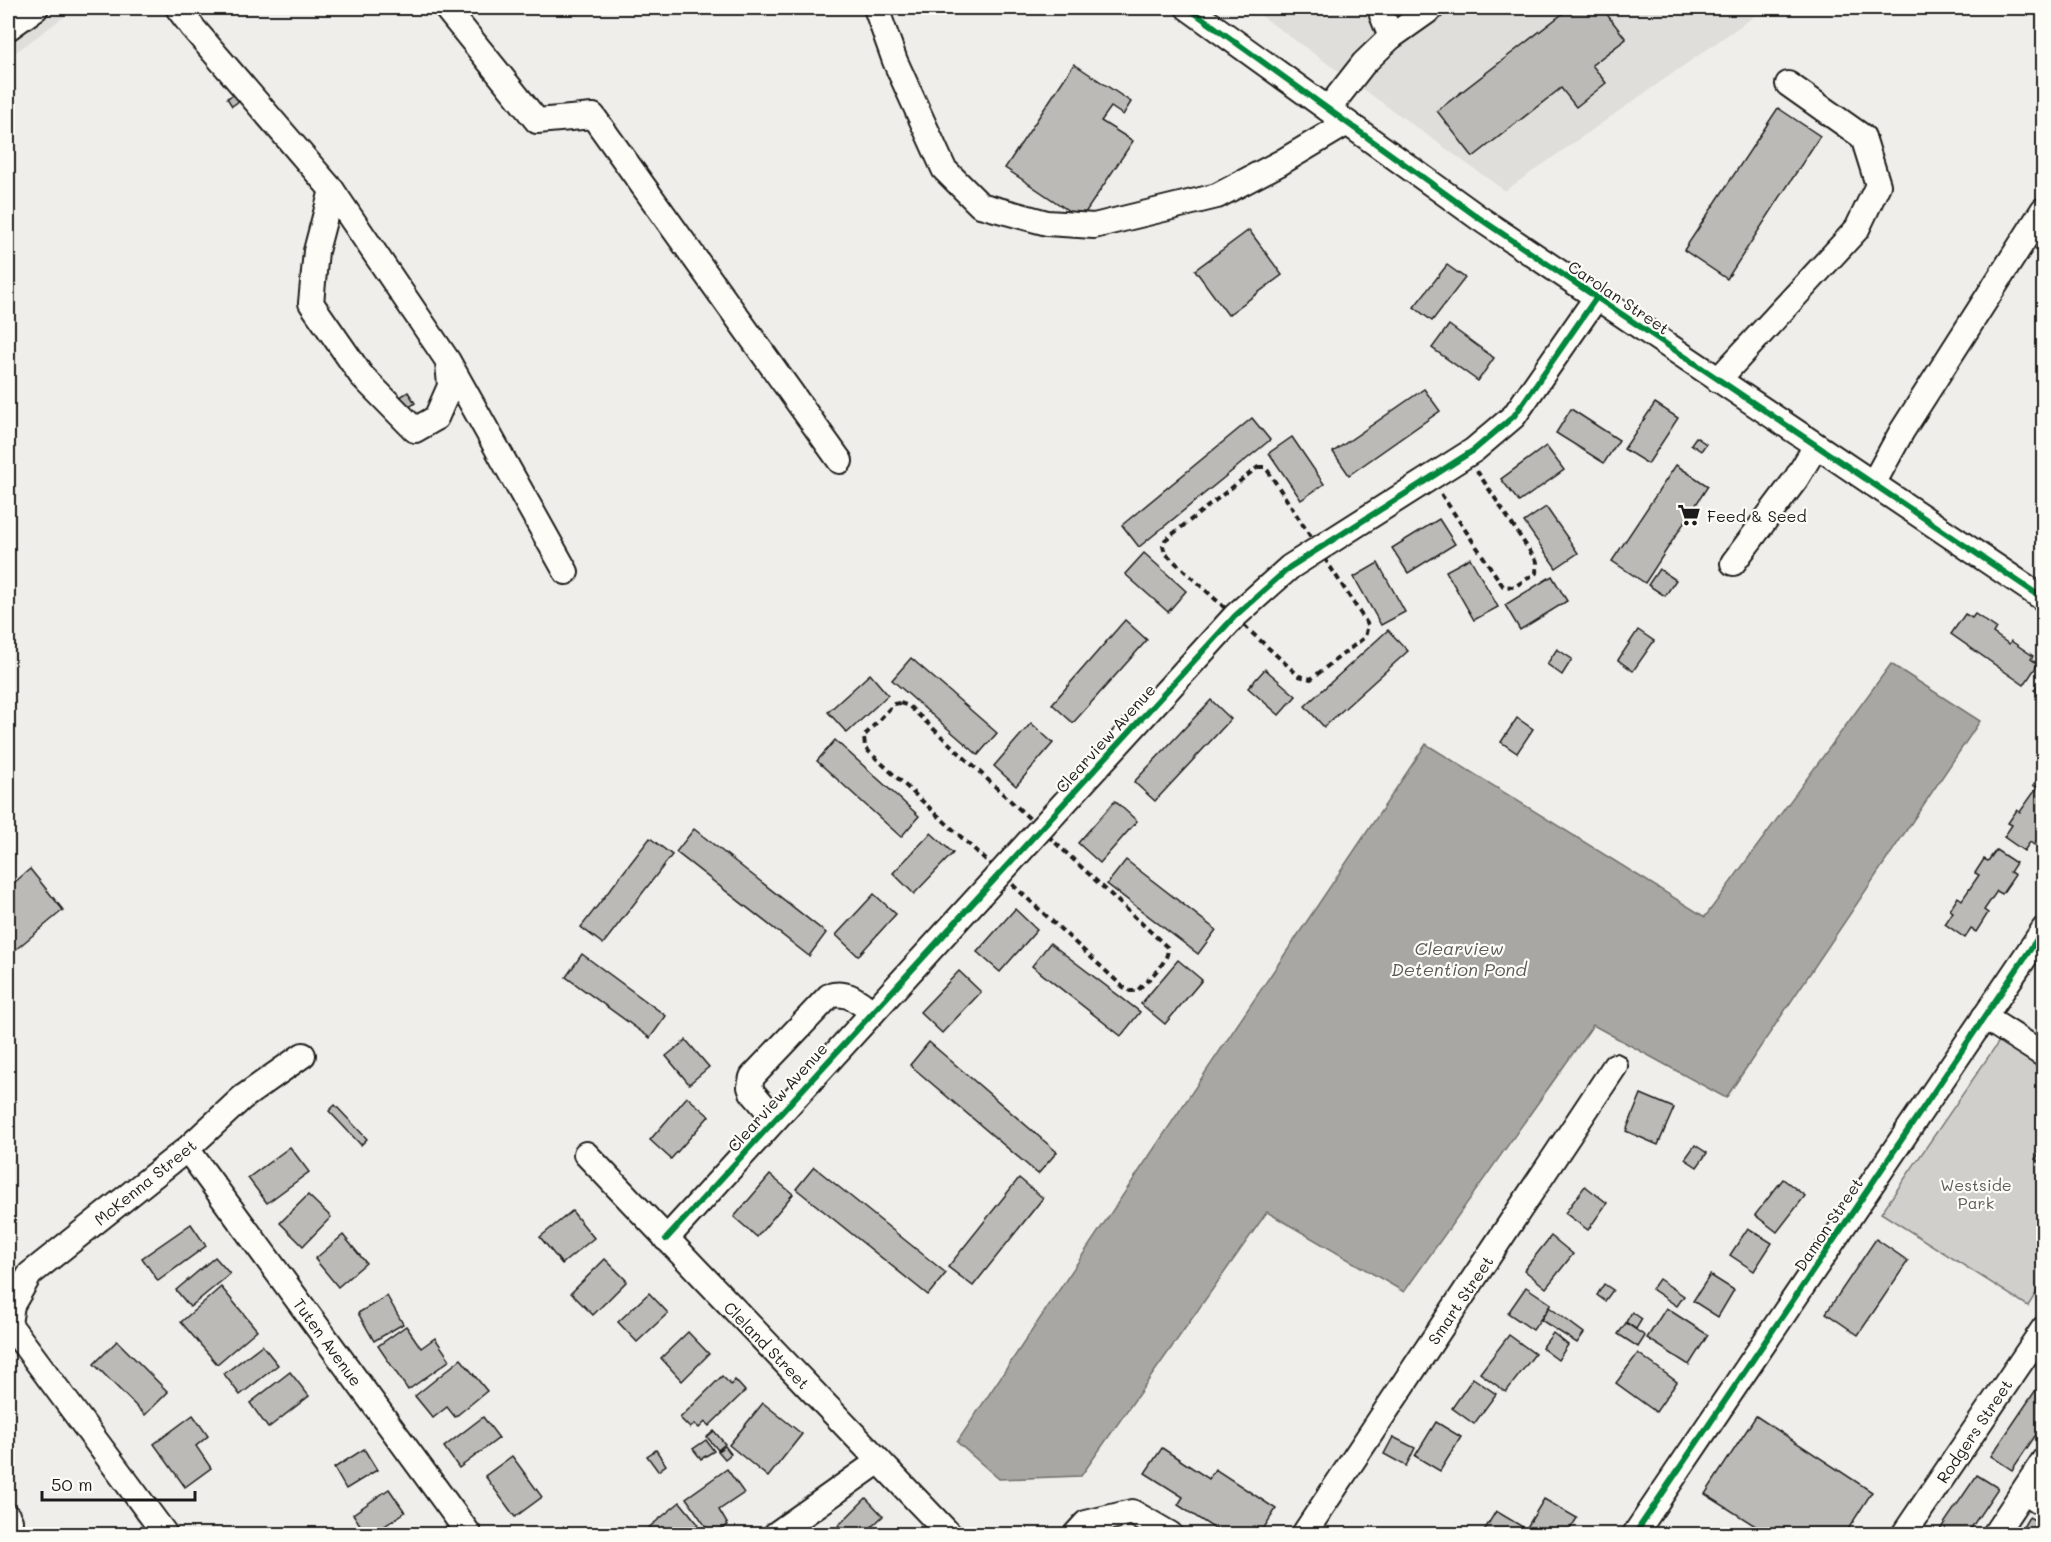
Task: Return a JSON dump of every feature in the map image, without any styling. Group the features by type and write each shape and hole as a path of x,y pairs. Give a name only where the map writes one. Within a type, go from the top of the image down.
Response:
{"street":[{"path":"8,28 36,8"},
{"path":"178,8 332,190 448,361 566,572"},
{"path":"446,8 537,121 593,116 840,462"},
{"path":"876,8 896,61 944,169 980,205 1047,223 1094,226 1217,196 1280,163 1347,123"},
{"name":"Carolan Street","path":"1188,8 1479,218 2043,599"},
{"path":"1382,8 1382,15 1391,36"},
{"path":"1328,109 1364,63 1391,36 1432,8"},
{"path":"1718,380 1857,229 1878,185 1863,137 1788,84"},
{"path":"332,190 316,251 311,303 361,375 415,430 436,418 450,386 448,361"},
{"path":"1873,484 1902,431 2043,210"},
{"name":"Clearview Avenue","path":"666,1239 1235,616 1290,567 1467,455 1514,416 1596,298"},
{"path":"1733,563 1796,479 1816,446"},
{"name":"Damon Street","path":"1635,1534 2043,929"},
{"path":"775,1119 752,1092 750,1087 753,1077 829,996 838,993 850,996 873,1012"},
{"path":"1984,1017 2043,1055"},
{"name":"McKenna Street","path":"9,1324 12,1305 30,1274 187,1149 242,1098 303,1055"},
{"name":"Smart Street","path":"1304,1534 1616,1066"},
{"name":"Tuten Avenue","path":"187,1149 469,1534"},
{"name":"Cleland Street","path":"586,1154 949,1534"},
{"path":"9,1324 165,1534"},
{"name":"Rodgers Street","path":"1904,1534 2043,1328"},
{"path":"1995,1534 2033,1497 2043,1460"},
{"path":"776,1534 879,1461"},
{"path":"1076,1534 1086,1523 1132,1512 1170,1534"}],"path":[{"path":"1430,479 1503,586 1514,587 1536,573 1538,562 1467,455"}],"shaded area":[{"path":"8,8 76,8 8,58"},
{"path":"1250,8 1766,8 1505,191"}],"green space":[{"name":"Westside Park","path":"2006,1031 2043,1063 2043,1282 2028,1306 1881,1213"}],"water":[{"name":"Clearview Detention Pond","path":"1891,664 1980,721 1726,1098 1593,1025 1404,1292 1267,1212 1081,1476 999,1479 957,1442 1426,744 1705,917"}],"building":[{"path":"1570,8 1602,8 1626,39 1592,65 1606,83 1576,107 1561,88 1473,157 1437,111"},
{"path":"1074,64 1131,102 1123,115 1111,107 1101,121 1133,141 1081,219 1005,168"},
{"path":"235,94 239,101 232,106 227,98"},
{"path":"1778,108 1820,136 1727,279 1684,250"},
{"path":"1249,230 1282,275 1228,315 1195,270"},
{"path":"1447,265 1465,278 1432,321 1414,307"},
{"path":"1449,325 1494,358 1478,381 1432,348"},
{"path":"1424,389 1440,411 1349,475 1333,452"},
{"path":"408,392 415,403 408,408 400,397"},
{"path":"1655,403 1678,418 1648,464 1624,449"},
{"path":"1571,409 1619,440 1604,463 1556,433"},
{"path":"1252,418 1270,440 1139,547 1122,525"},
{"path":"1292,437 1324,484 1301,500 1269,453"},
{"path":"1696,437 1706,444 1701,451 1691,444"},
{"path":"1546,446 1564,470 1519,502 1501,479"},
{"path":"1676,465 1708,486 1645,583 1612,561"},
{"path":"1546,507 1578,553 1556,568 1524,522"},
{"path":"1439,519 1455,544 1408,573 1392,548"},
{"path":"1144,553 1186,591 1168,612 1125,574"},
{"path":"1470,558 1498,607 1474,620 1446,571"},
{"path":"1378,563 1405,612 1381,625 1354,577"},
{"path":"1659,569 1676,580 1665,596 1648,585"},
{"path":"1552,576 1567,601 1520,630 1505,605"},
{"path":"1965,614 1972,618 1975,614 1996,628 1993,633 2009,644 2011,641 2033,656 2031,659 2038,664 2024,685 1951,634"},
{"path":"1125,620 1147,640 1073,723 1052,704"},
{"path":"1388,630 1408,651 1324,727 1305,706"},
{"path":"1638,630 1654,641 1633,671 1618,660"},
{"path":"1557,649 1572,659 1562,675 1547,664"},
{"path":"911,658 997,733 978,755 892,680"},
{"path":"1265,669 1296,696 1279,715 1248,688"},
{"path":"870,674 888,695 847,733 828,712"},
{"path":"2044,676 2044,696 2034,690"},
{"path":"1211,700 1231,719 1155,801 1134,782"},
{"path":"1517,718 1533,729 1517,753 1501,742"},
{"path":"1031,723 1053,743 1016,786 994,766"},
{"path":"835,740 919,816 901,837 817,761"},
{"path":"2044,772 2044,831 2034,845 2030,842 2024,851 2004,837 2012,825 2008,823 2017,810 2020,812 2037,788 2033,785"},
{"path":"1115,801 1137,821 1100,863 1078,843"},
{"path":"694,829 826,933 809,956 676,852"},
{"path":"931,833 953,853 914,894 893,873"},
{"path":"650,838 672,855 603,944 581,927"},
{"path":"1996,850 2016,863 2010,872 2015,875 2002,894 1997,891 1984,910 1988,913 1976,932 1971,929 1965,938 1945,924 1953,912 1950,910 1958,897 1962,900 1979,875 1975,873 1984,859 1988,861"},
{"path":"1126,860 1216,930 1198,954 1107,884"},
{"path":"30,869 63,910 8,956 8,888"},
{"path":"874,894 896,914 858,956 836,935"},
{"path":"1015,909 1037,930 1000,972 977,952"},
{"path":"1050,943 1140,1012 1121,1036 1032,966"},
{"path":"582,954 666,1016 650,1038 566,977"},
{"path":"1178,960 1202,980 1165,1024 1141,1004"},
{"path":"959,971 981,992 942,1033 920,1012"},
{"path":"686,1040 709,1067 689,1084 666,1056"},
{"path":"929,1042 1057,1152 1038,1174 910,1065"},
{"path":"1641,1094 1674,1108 1658,1145 1626,1131"},
{"path":"687,1097 709,1116 671,1159 650,1140"},
{"path":"335,1105 367,1139 361,1145 329,1111"},
{"path":"1695,1145 1707,1153 1697,1167 1685,1159"},
{"path":"290,1147 309,1172 267,1203 248,1178"},
{"path":"2044,1147 2044,1165 2035,1159"},
{"path":"814,1167 946,1273 928,1295 796,1189"},
{"path":"770,1175 793,1194 757,1237 734,1217"},
{"path":"1019,1178 1043,1198 973,1286 948,1267"},
{"path":"1783,1179 1805,1196 1777,1232 1755,1215"},
{"path":"1585,1186 1607,1203 1588,1230 1565,1213"},
{"path":"308,1195 331,1217 303,1246 280,1223"},
{"path":"572,1211 594,1238 562,1264 540,1237"},
{"path":"191,1224 206,1246 158,1281 142,1258"},
{"path":"1748,1228 1772,1243 1754,1271 1730,1255"},
{"path":"343,1235 366,1263 338,1287 315,1259"},
{"path":"1551,1236 1573,1254 1546,1288 1524,1270"},
{"path":"1876,1239 1908,1261 1858,1335 1826,1313"},
{"path":"215,1257 230,1274 190,1307 176,1290"},
{"path":"605,1259 627,1281 593,1315 571,1293"},
{"path":"1710,1275 1734,1290 1718,1317 1693,1301"},
{"path":"1659,1279 1684,1296 1677,1306 1652,1289"},
{"path":"1604,1284 1613,1290 1605,1301 1597,1295"},
{"path":"221,1287 257,1330 217,1364 181,1322"},
{"path":"1526,1287 1551,1304 1533,1330 1508,1313"},
{"path":"649,1293 668,1313 637,1342 618,1322"},
{"path":"387,1296 403,1324 374,1341 358,1313"},
{"path":"1549,1307 1584,1333 1577,1343 1541,1320"},
{"path":"1666,1308 1708,1335 1689,1365 1647,1338"},
{"path":"1632,1312 1642,1319 1636,1329 1626,1322"},
{"path":"1626,1323 1645,1336 1638,1347 1618,1334"},
{"path":"406,1326 421,1348 435,1338 450,1360 408,1390 378,1346"},
{"path":"688,1332 709,1354 682,1381 661,1358"},
{"path":"1553,1333 1568,1345 1558,1360 1542,1348"},
{"path":"1509,1335 1535,1354 1506,1392 1480,1373"},
{"path":"117,1341 168,1392 145,1415 94,1364"},
{"path":"262,1345 278,1365 240,1395 224,1374"},
{"path":"1638,1353 1677,1382 1656,1412 1616,1383"},
{"path":"461,1359 487,1391 455,1417 447,1407 433,1418 415,1396"},
{"path":"290,1372 309,1396 268,1428 250,1403"},
{"path":"722,1376 731,1385 735,1380 745,1391 709,1426 705,1422 699,1428 695,1424 690,1428 680,1418"},
{"path":"1473,1378 1496,1394 1474,1424 1452,1408"},
{"path":"2044,1378 2044,1423 2012,1470 1991,1456"},
{"path":"763,1403 802,1434 768,1477 729,1445"},
{"path":"193,1415 208,1436 196,1446 211,1468 185,1487 154,1444"},
{"path":"1756,1416 1872,1492 1845,1534 1768,1534 1705,1494"},
{"path":"483,1417 499,1438 459,1468 444,1447"},
{"path":"1436,1422 1461,1437 1440,1471 1415,1456"},
{"path":"714,1431 725,1444 718,1450 707,1437"},
{"path":"1393,1437 1415,1448 1406,1466 1384,1454"},
{"path":"706,1440 714,1451 701,1459 693,1449"},
{"path":"725,1446 731,1454 725,1459 718,1451"},
{"path":"1162,1448 1209,1479 1215,1469 1276,1509 1260,1534 1223,1534 1178,1505 1183,1497 1145,1473"},
{"path":"364,1449 377,1470 346,1489 334,1468"},
{"path":"656,1450 666,1465 658,1471 647,1456"},
{"path":"512,1456 542,1497 515,1517 485,1476"},
{"path":"727,1469 744,1493 719,1510 728,1525 711,1534 686,1498"},
{"path":"1977,1475 1998,1488 1967,1534 1937,1534"},
{"path":"389,1489 405,1512 373,1534 366,1534 353,1514"},
{"path":"866,1498 883,1516 864,1534 847,1534 838,1526"},
{"path":"1544,1499 1577,1518 1567,1534 1482,1534 1496,1511 1526,1529"},
{"path":"680,1502 698,1524 685,1534 642,1533"},
{"path":"2029,1517 2044,1525 2040,1534 2019,1534"},
{"path":"421,1528 427,1534 414,1534"}],"cycle path":[{"path":"1188,8 1479,218 2044,599"},
{"path":"666,1239 1235,616 1290,567 1474,450 1514,416 1596,298"},
{"path":"1635,1534 2044,929"}],"place":[{"name":"Feed & Seed","path":"1689,515"}]}
